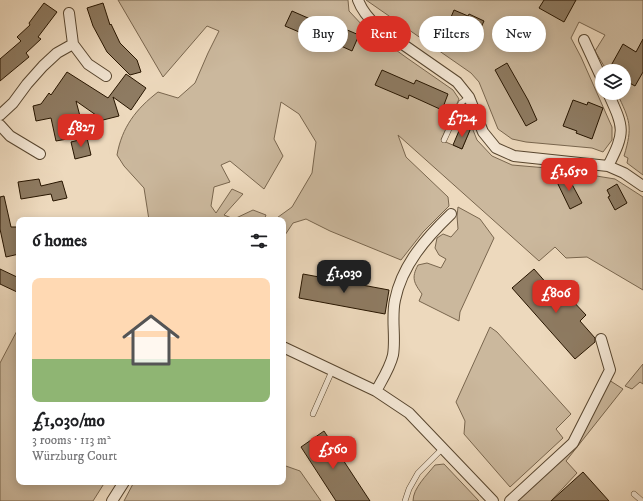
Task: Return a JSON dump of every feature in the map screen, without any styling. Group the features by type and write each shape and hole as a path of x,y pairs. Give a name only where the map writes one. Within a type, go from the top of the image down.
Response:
{"street":[{"path":"358,0 364,13 378,27 457,82 469,97 483,132 496,148 514,156 608,166 624,173 643,186"},
{"path":"69,13 73,44 88,64 106,76"},
{"path":"584,40 595,64"},
{"path":"0,114 13,103 43,66 57,53 73,44"},
{"path":"608,166 618,146 621,133 620,118 611,100"},
{"path":"0,124 10,136 40,154"},
{"path":"376,391 393,355 393,321 395,300 405,270 425,240 451,214"},
{"path":"510,501 573,442 610,370 601,339"},
{"path":"286,348 376,391 410,413 494,501"},
{"path":"112,501 122,485"}],"lane":[{"path":"444,140 461,103 469,97"},
{"path":"312,414 332,371"},
{"path":"404,501 418,473 443,448"},
{"path":"634,494 642,501"}],"shaded area":[{"path":"118,0 348,0 349,11 356,18 356,52 399,52 453,90 459,99 441,140 462,149 470,130 455,124 463,105 477,140 492,156 512,165 547,168 615,179 643,197 643,290 587,257 566,258 555,247 539,261 398,135 406,157 448,197 449,206 423,232 401,260 330,231 306,219 293,223 286,234 286,217 278,217 292,207 312,173 316,142 299,114 281,102 274,139 283,156 264,189 230,161 221,165 230,182 214,187 211,206 216,213 232,189 243,194 224,215 229,217 149,217 144,188 124,166 117,155 119,145 131,119 150,98 158,92 178,98 195,83 219,31 207,26 163,77"},
{"path":"366,0 643,0 643,175 627,163 628,158 624,156 629,137 629,124 620,100 631,100 631,64 603,64 595,51 605,35 579,22 571,38 595,89 595,100 600,100 612,127 612,140 603,152 592,148 526,142 512,139 498,129 479,82 471,73 441,52 484,52 484,16 419,16 419,37 411,31 411,16 389,16"},
{"path":"458,207 480,219 494,238 460,312 459,321 419,301 422,294 414,280 418,265 427,263 441,268 446,259 439,255 435,248 437,238 443,234 451,237 458,229"},
{"path":"253,210 266,215 265,217 238,217"},
{"path":"490,327 497,332 571,414 556,429 563,438 510,487 464,434 465,421 456,402"},
{"path":"16,333 16,485 103,485 93,501 0,501 0,363"},
{"path":"643,364 643,384 640,382 632,389 625,386"},
{"path":"609,380 623,389 566,461 577,473 551,501 517,501 573,446"},
{"path":"444,464 479,501 413,501 415,491 435,465"},
{"path":"286,466 300,471 321,501 124,501 132,485 286,485"}],"building":[{"path":"544,0 576,0 564,22 539,8"},
{"path":"44,3 57,12 38,37 41,39 26,53 29,57 0,81 0,59 21,41 17,37 30,25 29,23"},
{"path":"103,3 110,25 111,24 120,43 137,60 141,72 130,75 107,52 93,26 87,8"},
{"path":"454,10 468,16 451,16"},
{"path":"292,11 303,16 298,16 298,32 285,26"},
{"path":"348,30 356,34 356,42 352,51 348,49"},
{"path":"643,39 643,72 635,86 631,84 631,64 612,64 623,44 636,52"},
{"path":"507,63 528,100 537,120 526,126 495,70"},
{"path":"382,70 414,84 416,80 448,94 442,110 409,95 408,99 375,85"},
{"path":"67,72 108,98 126,74 146,88 131,110 113,97 119,116 103,120 76,101 81,120 70,123 73,138 56,141 51,118 36,121 33,106 41,104 49,93 51,95"},
{"path":"573,100 587,105 588,102 603,108 592,139 563,126"},
{"path":"461,126 470,130 462,149 453,145"},
{"path":"87,138 91,155 75,159 71,142"},
{"path":"567,175 582,203 570,209 556,180"},
{"path":"39,179 41,186 62,181 67,198 53,201 51,194 21,199 18,182"},
{"path":"617,184 627,203 615,210 608,197 610,196 607,190"},
{"path":"4,196 11,227 16,227 16,255 6,257 0,229 0,197"},
{"path":"0,269 16,277 16,292 0,284"},
{"path":"534,269 564,303 570,298 586,315 580,321 595,338 595,342 575,359 512,288"},
{"path":"303,274 389,290 385,314 299,298"},
{"path":"324,431 370,501 336,501 301,447"},
{"path":"583,472 609,501 551,501"}]}
